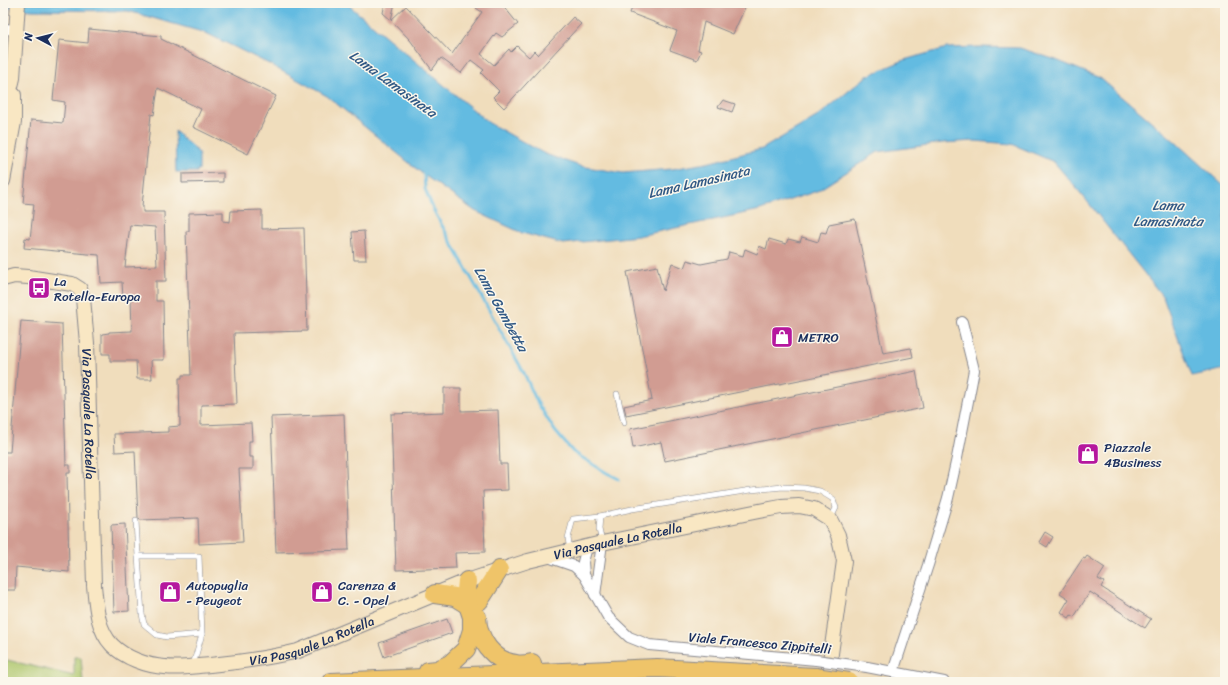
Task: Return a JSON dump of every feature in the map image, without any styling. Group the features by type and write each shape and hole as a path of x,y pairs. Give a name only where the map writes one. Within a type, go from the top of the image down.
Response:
{"highway":[{"path":"473,603 499,570"},
{"path":"339,681 383,673 437,670 450,664 466,649 472,630 473,603 478,592 467,581"},
{"path":"435,594 455,597 473,603 477,613 477,626 480,636 492,653 503,660 516,664 551,662 573,671"},
{"path":"339,681 657,668 819,673 849,682"}],"street":[{"path":"3,181 14,122 12,26 18,3"},
{"path":"3,119 13,78"},
{"name":"Via Pasquale La Rotella","path":"7,275 72,284 80,289 83,298 87,343 94,585 97,616 112,645 130,657 143,663 164,668 192,666 270,658 298,651 467,581 528,561 602,544 781,507 799,506 814,509 830,519"},
{"path":"893,672 948,498 957,458 974,370 962,322"},
{"path":"819,673 844,560 838,535 830,519"},
{"path":"595,595 602,544"},
{"path":"584,575 583,562 587,548"},
{"path":"548,557 574,566 584,575"},
{"name":"Viale Francesco Zippitelli","path":"584,575 608,617 628,636 649,645 819,673 867,667 944,682"}],"lane":[{"path":"617,394 624,423"},
{"path":"570,551 568,538 574,519 600,516 632,509 738,492 783,487 804,488 820,491 833,499 836,508 830,519"},
{"path":"600,516 599,529 602,544"},
{"path":"136,521 142,614 144,624 157,636 167,637 202,634"},
{"path":"138,556 199,556 202,634 192,666"}],"green space":[{"path":"74,657 81,657 83,682 3,682 3,659 74,676"}],"water":[{"name":"Lama Lamasinata","path":"3,3 346,3 489,123 545,154 580,166 623,173 672,169 707,163 762,149 818,116 867,76 904,60 947,48 1020,48 1056,60 1100,78 1171,138 1225,187 1225,369 1192,376 1163,297 1083,196 1054,162 1012,144 974,141 942,143 878,152 817,191 760,210 638,236 563,244 522,233 475,211 424,175 327,96 269,64 206,33 128,11 32,10 3,7"},
{"path":"175,131 199,153 199,170 197,170 197,172 176,172"}],"building":[{"path":"385,3 395,3 391,20 383,13"},
{"path":"479,3 501,3 518,24 502,37 496,33 481,54 494,65 509,49 511,52 517,46 529,57 534,51 538,55 573,17 581,24 504,108 493,97 499,91 481,73 484,70 471,60 461,73 441,58 432,70 410,40 391,20 406,6 452,54 482,12 476,8"},
{"path":"634,3 747,3 733,34 704,22 698,50 701,51 697,60 670,50 677,31 630,13"},
{"path":"89,29 161,36 161,39 276,96 248,154 193,127 201,109 158,88 154,115 151,114 142,206 143,212 164,212 166,281 156,281 156,301 163,301 164,360 151,360 152,379 137,379 136,361 110,361 110,354 102,354 102,334 109,332 132,331 131,298 123,298 122,282 101,283 99,255 24,248 25,238 30,239 34,204 23,203 31,120 63,123 65,102 53,100 59,40 88,43","holes":["130,225 155,227 157,266 125,267"]},
{"path":"723,100 735,104 732,112 718,107"},
{"path":"223,173 223,182 182,183 182,174"},
{"path":"262,210 262,229 304,228 307,331 234,333 237,404 201,405 201,425 251,423 252,441 249,441 249,457 253,457 253,469 239,469 243,542 199,544 198,518 140,520 138,518 135,451 115,452 114,434 168,432 168,427 180,426 179,378 182,378 182,375 191,375 186,231 189,231 189,213 223,212 223,221 230,222 231,211"},
{"path":"855,219 883,353 911,348 913,357 626,415 624,406 652,400 627,272 657,266 663,291 672,263 684,268 687,260 701,264 727,259 729,252 743,256 745,249 757,254 759,246 766,249 769,239 786,244 788,239 800,242 802,237 818,242 821,232 826,233 829,224"},
{"path":"364,231 366,260 354,260 352,232"},
{"path":"21,321 62,324 66,465 70,465 70,473 67,473 69,572 16,567 15,590 3,590 3,452 10,452"},
{"path":"916,371 923,408 665,461 661,442 633,448 630,429"},
{"path":"444,388 461,388 461,411 498,410 500,464 507,464 508,490 483,491 485,552 455,553 456,568 396,570 391,414 444,412"},
{"path":"344,414 349,550 276,552 271,417"},
{"path":"125,524 129,611 114,612 111,525"},
{"path":"1045,532 1053,537 1047,547 1039,542"},
{"path":"1087,556 1105,568 1098,579 1104,582 1101,587 1151,619 1145,628 1090,592 1074,617 1071,615 1069,618 1061,612 1069,599 1060,593 1083,558 1085,559"},
{"path":"447,619 452,633 384,657 379,643"}],"waterway":[{"name":"Lama Gambetta","path":"424,173 425,189 434,211 524,373 537,402 555,431 573,452 619,479"}],"place":[{"name":"La Rotella-Europa","path":"39,288"},
{"name":"METRO","path":"782,337"},
{"name":"Piazzale 4Business","path":"1088,454"},
{"name":"Autopuglia - Peugeot","path":"170,592"},
{"name":"Carenza & C. - Opel","path":"322,592"}]}
